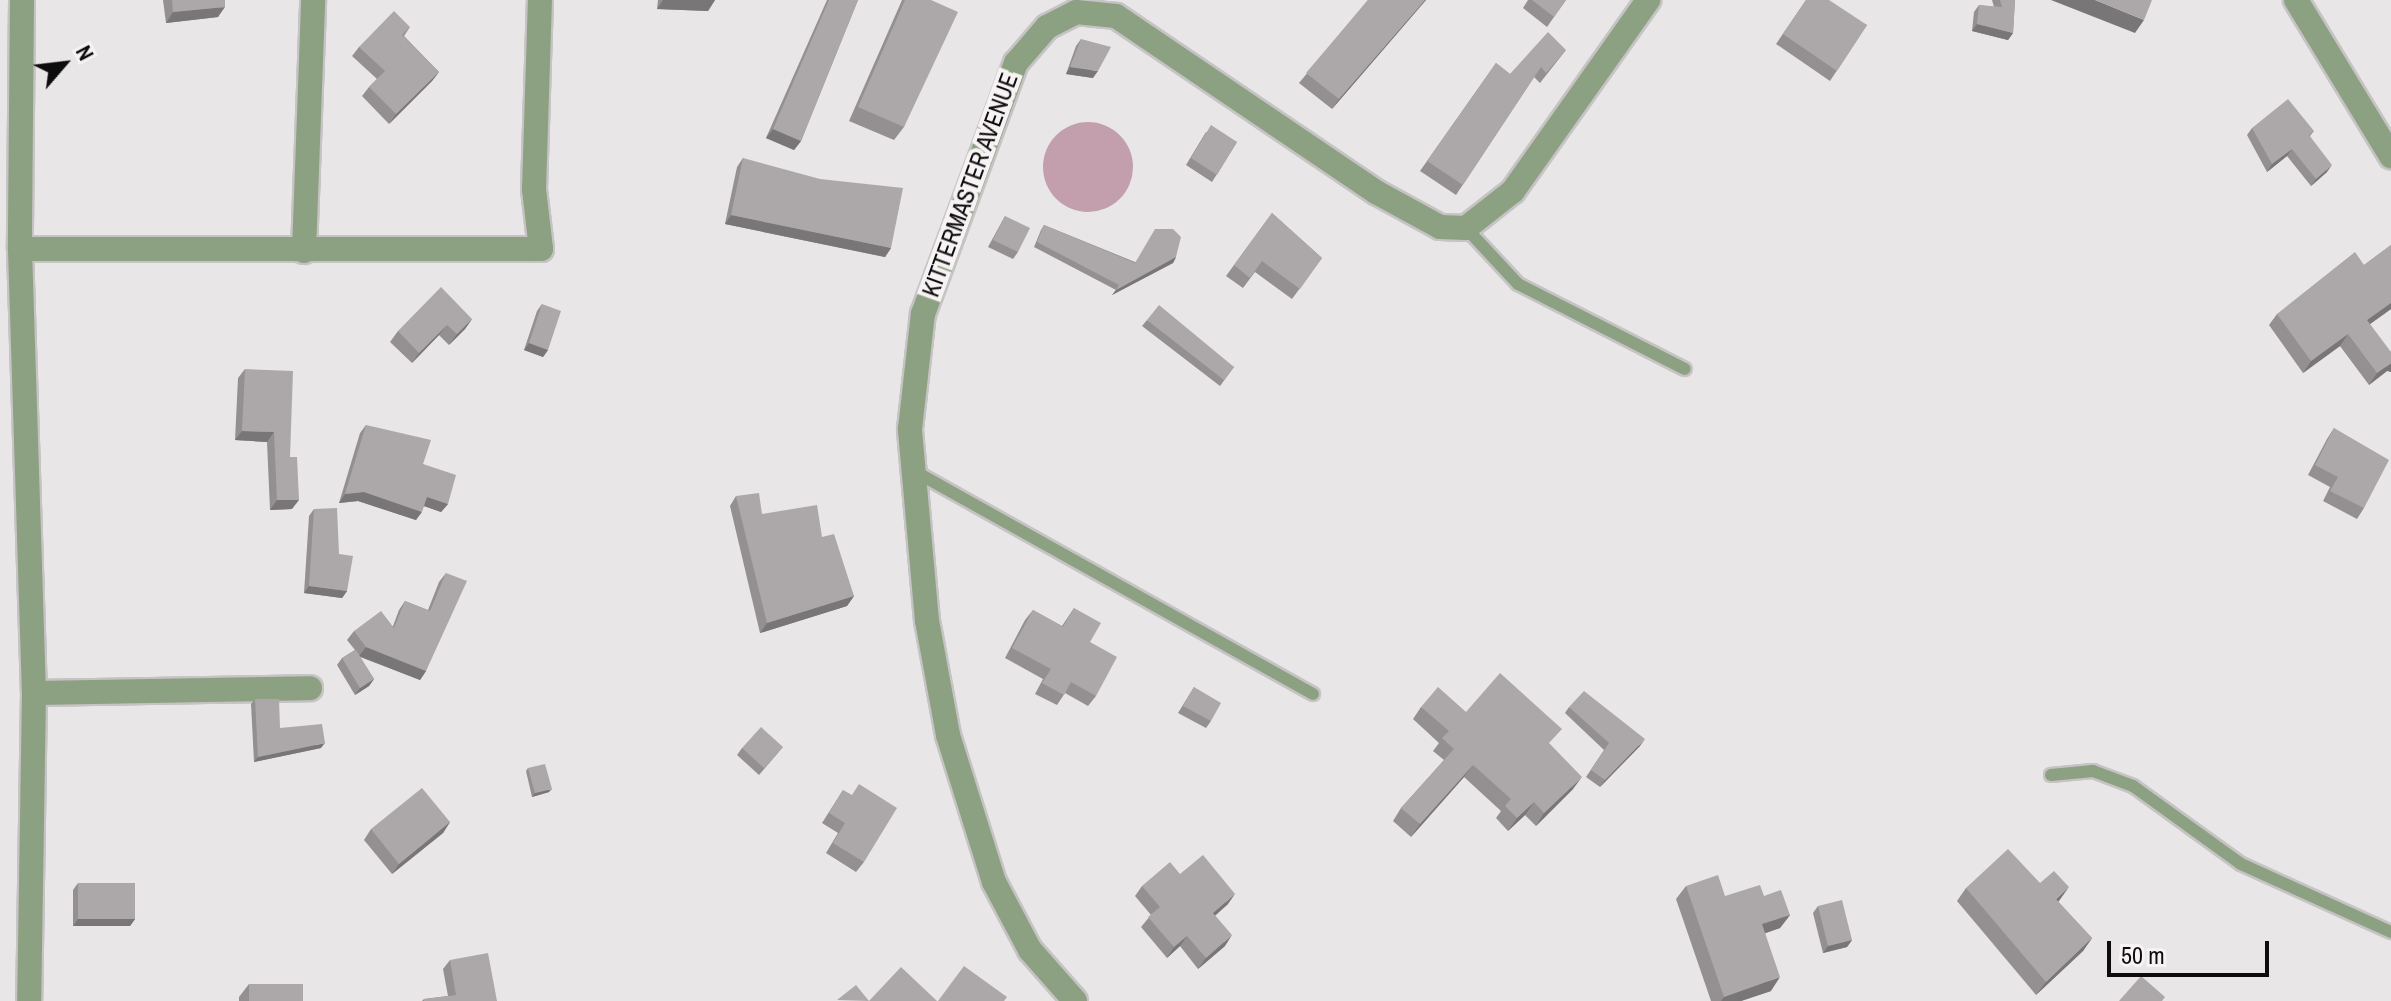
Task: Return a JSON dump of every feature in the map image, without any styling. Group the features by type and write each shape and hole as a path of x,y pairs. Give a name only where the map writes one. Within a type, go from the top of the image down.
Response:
{"street":[{"path":"22,0 20,249 34,693 29,1001"},
{"path":"304,251 313,0"},
{"path":"20,249 541,249 534,189 540,0"},
{"path":"1466,228 1513,191 1648,0"},
{"path":"2296,0 2391,156"},
{"name":"KITTERMASTER AVENUE","path":"1075,1001 1030,950 994,882 948,735 927,621 914,471 913,350 985,136 1016,63 1047,27 1076,12 1116,16 1387,199 1440,227 1466,228"},
{"path":"34,693 310,688"}],"lane":[{"path":"1466,228 1518,284 1685,369"},
{"path":"914,471 1313,694"},
{"path":"2051,775 2080,769 2133,786 2241,864 2391,932"}],"shaded area":[{"path":"1088,122 1105,125 1120,135 1130,150 1133,167 1130,184 1120,199 1105,209 1088,212 1071,209 1056,199 1046,184 1043,167 1046,150 1056,135 1071,125"}],"building":[{"path":"172,0 225,0 225,7 173,12"},
{"path":"829,0 858,0 801,141 773,129"},
{"path":"905,0 931,0 958,12 904,127 858,107"},
{"path":"1368,0 1425,0 1339,99 1306,73"},
{"path":"1532,0 1566,0 1554,17"},
{"path":"1806,0 1829,0 1867,25 1837,71 1783,34"},
{"path":"2000,0 2015,0 2013,33 1977,24 1979,5 2002,7"},
{"path":"2095,0 2152,0 2144,20"},
{"path":"394,11 410,27 402,35 439,72 396,114 369,87 385,71 359,47"},
{"path":"1548,32 1566,50 1546,73 1541,67 1463,185 1427,161 1496,63 1510,74"},
{"path":"1081,39 1111,47 1098,71 1070,67"},
{"path":"2288,99 2314,131 2309,135 2332,165 2316,179 2292,149 2272,164 2252,128"},
{"path":"1211,125 1237,142 1217,175 1191,158"},
{"path":"743,158 820,179 903,188 891,248 731,215"},
{"path":"1272,213 1322,258 1300,289 1262,261 1250,278 1234,265"},
{"path":"1005,216 1030,228 1018,252 993,240"},
{"path":"1044,225 1135,263 1155,229 1173,229 1181,237 1176,257 1116,290 1119,285 1037,242"},
{"path":"2391,245 2391,303 2367,320 2391,352 2391,363 2377,373 2348,334 2311,361 2277,314 2355,252 2364,265"},
{"path":"441,287 472,319 457,334 447,325 419,353 398,331"},
{"path":"542,304 561,311 548,350 529,343"},
{"path":"1159,305 1234,367 1224,380 1147,320"},
{"path":"245,369 293,371 290,457 297,457 299,500 277,500 274,432 242,431"},
{"path":"366,425 431,440 423,464 456,475 448,504 427,497 422,512 364,492 345,494"},
{"path":"2334,428 2389,460 2364,508 2330,491 2338,477 2315,465"},
{"path":"759,493 762,514 817,505 822,537 834,534 854,596 767,623 736,496"},
{"path":"337,508 339,554 353,556 347,591 309,586 314,509"},
{"path":"446,573 467,581 426,671 366,647 354,631 381,611 394,628 405,601 430,611"},
{"path":"1074,608 1101,623 1090,642 1117,657 1096,696 1071,682 1064,695 1042,683 1051,669 1012,648 1033,610 1063,627"},
{"path":"356,650 374,679 360,688 342,658"},
{"path":"1500,673 1562,729 1549,743 1582,777 1544,813 1534,802 1517,818 1505,806 1511,799 1473,765 1420,824 1401,808 1454,749 1442,738 1449,731 1421,707 1438,687 1466,712"},
{"path":"1194,687 1221,703 1211,721 1183,706"},
{"path":"1584,691 1645,739 1605,780 1591,770 1609,743 1569,707"},
{"path":"255,699 279,699 280,728 322,724 325,743 258,757"},
{"path":"761,727 783,747 764,768 742,748"},
{"path":"545,764 552,789 535,793 528,768"},
{"path":"859,784 897,808 864,862 833,843 845,823 829,813 843,790 852,795"},
{"path":"422,788 450,822 399,864 371,829"},
{"path":"2008,849 2040,883 2054,871 2069,887 2056,899 2092,938 2046,982 1966,888"},
{"path":"1203,855 1235,894 1213,913 1232,935 1206,958 1187,936 1174,947 1148,917 1160,907 1142,886 1170,862 1180,874"},
{"path":"1718,875 1725,896 1760,885 1764,896 1781,890 1790,915 1762,924 1780,977 1724,997 1686,886"},
{"path":"78,883 135,883 135,919 78,919"},
{"path":"1842,900 1852,940 1828,946 1818,906"},
{"path":"488,953 497,1001 424,1001 456,995 450,960"},
{"path":"964,966 1007,997 1004,1001 938,1001"},
{"path":"901,967 937,1001 869,1001"},
{"path":"2141,976 2165,997 2162,1001 2119,1001"},
{"path":"249,984 303,984 303,1001 249,1001"},
{"path":"856,985 869,1001 837,1000"}]}
